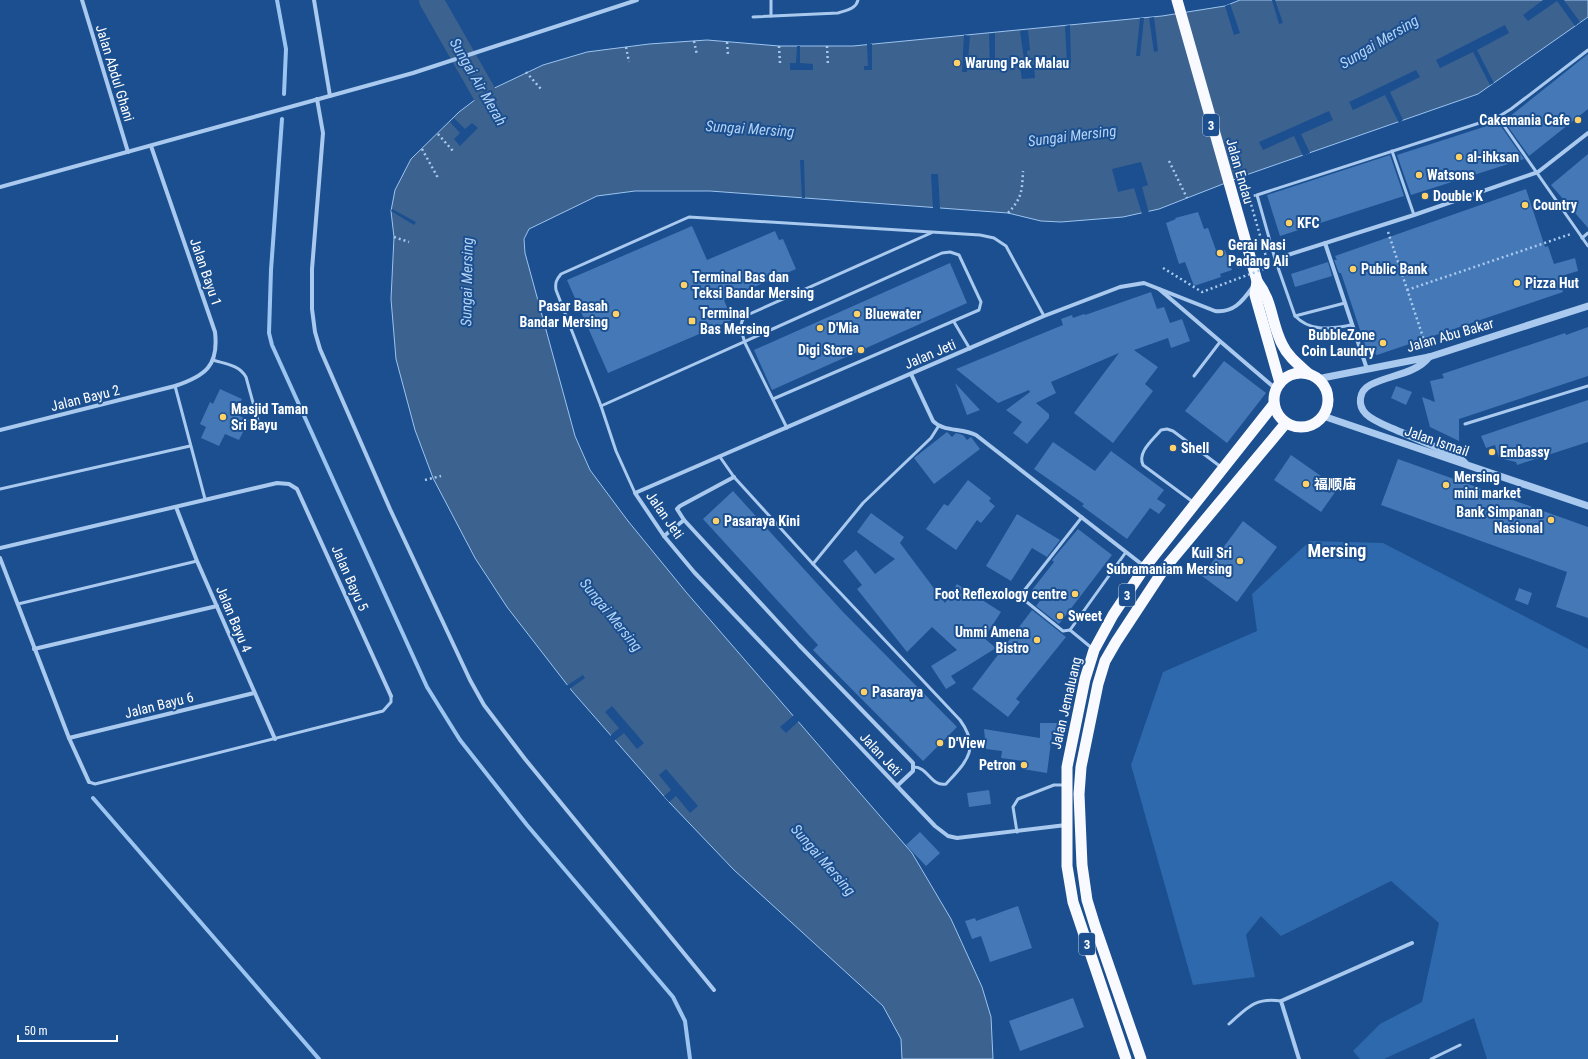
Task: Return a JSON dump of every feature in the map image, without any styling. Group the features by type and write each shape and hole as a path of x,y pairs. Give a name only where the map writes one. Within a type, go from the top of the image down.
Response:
{"highway":[{"name":"Jalan Endau","path":"1177,0 1248,250 1256,281 1255,295 1278,386"},
{"name":"Jalan Endau","path":"1256,281 1266,292 1282,345 1290,357 1313,376"},
{"path":"1278,386 1293,375 1313,376"},
{"name":"3","path":"1313,376 1327,393 1327,409 1323,416"},
{"name":"3","path":"1274,404 1278,386"},
{"path":"1274,404 1280,418 1286,423 1303,428 1315,424 1323,416"},
{"name":"Jalan Jemaluang","path":"1126,1059 1073,902 1068,866 1066,785 1075,721 1094,650 1113,615 1145,567 1274,404"},
{"name":"Jalan Jemaluang","path":"1141,1059 1095,926 1084,883 1079,794 1081,767 1090,718 1105,661 1148,592 1164,569 1286,423"}],"street":[{"name":"Jalan Abdul Ghani","path":"82,0 128,152"},
{"path":"314,0 330,96"},
{"path":"0,187 413,73 505,43 619,2 637,0"},
{"path":"317,99 323,133 312,269 312,309 315,332 320,349 390,508 470,680 484,705 530,766 714,990"},
{"path":"1275,259 1414,215 1538,172 1588,133"},
{"name":"Jalan Bayu 1","path":"151,146 215,332 216,347 214,360"},
{"path":"1324,243 1367,369"},
{"name":"Jalan Jeti","path":"1067,825 970,838 948,836 935,826 694,572 664,536 636,493 1044,316 1120,286 1144,283 1156,286 1215,311 1222,312 1236,307 1243,301 1256,281"},
{"path":"1156,286 1220,342 1278,386"},
{"name":"Jalan Abu Bakar","path":"1313,376 1367,369 1429,357 1588,306"},
{"path":"1429,357 1423,365 1369,386 1361,393 1360,400 1362,407 1366,414 1381,423 1458,456 1466,464"},
{"path":"175,386 194,380 207,370 214,360"},
{"path":"911,374 932,421 938,427 963,430 976,435 1145,567"},
{"name":"Jalan Bayu 2","path":"0,430 175,386"},
{"name":"Jalan Ismail","path":"1323,416 1588,506"},
{"path":"734,477 680,506 678,508 678,512 799,645 913,763 913,771 896,786"},
{"name":"Jalan Bayu 5","path":"205,499 278,483 289,484 297,488 391,696"},
{"path":"0,548 205,499"},
{"name":"Jalan Bayu 4","path":"176,507 216,606 275,739"},
{"path":"664,536 684,520"},
{"path":"0,558 34,649 89,782"},
{"path":"34,649 216,606"},
{"name":"Jalan Bayu 6","path":"70,738 254,693"},
{"path":"1299,1059 1281,1001 1412,944"}],"lane":[{"path":"771,0 771,16"},
{"path":"752,17 838,13 851,9 857,4 858,0"},
{"path":"1352,325 1323,329 1306,325 1295,316 1275,259 1257,194 1498,117 1511,109 1588,50"},
{"path":"1498,117 1538,172 1577,232 1588,246"},
{"path":"1392,151 1414,215"},
{"path":"636,493 616,451 601,406 555,284 561,274 689,217 932,232 994,238 1006,246 1044,316"},
{"path":"787,428 746,343 741,326 745,316 932,232"},
{"path":"1582,238 1588,233"},
{"path":"601,406 746,343 942,253 950,252 959,255 981,302 979,310 773,399"},
{"path":"1295,316 1345,303"},
{"path":"954,322 970,349"},
{"path":"1194,376 1220,342"},
{"path":"214,360 235,366 242,371 246,377 258,421"},
{"path":"175,386 205,499"},
{"path":"1465,424 1588,386"},
{"path":"813,564 863,503 930,438 938,427"},
{"path":"1195,503 1143,465 1141,454 1161,430 1167,429 1173,431 1223,468"},
{"path":"0,489 190,446"},
{"path":"720,457 734,477 966,728 971,749 969,756 946,784 941,785 936,783 923,769 914,767"},
{"path":"1082,517 1022,595 1023,599 1063,631 1070,630 1126,552"},
{"path":"18,604 197,561"},
{"path":"1070,630 1094,650"},
{"path":"89,782 95,784 383,711 391,702 391,696"},
{"path":"1017,832 1013,807 1018,799 1054,785 1066,785"},
{"path":"1229,1024 1252,1004 1261,1000 1281,1001"},
{"path":"1431,1059 1460,1045"}],"path":[{"path":"694,41 697,55"},
{"path":"727,42 728,55"},
{"path":"780,46 780,63"},
{"path":"827,46 828,66"},
{"path":"626,47 629,62"},
{"path":"526,72 541,89"},
{"path":"438,134 453,151"},
{"path":"422,149 438,178"},
{"path":"1169,161 1187,198"},
{"path":"1008,213 1018,203 1022,194 1023,171"},
{"path":"1163,268 1202,292 1269,267 1249,197 1257,194"},
{"path":"1385,224 1429,357"},
{"path":"1407,290 1577,232"},
{"path":"394,237 409,242"},
{"path":"425,480 441,476"}],"shaded area":[{"path":"1310,541 1383,543 1588,649 1588,1059 1487,1059 1474,1018 1384,1059 1360,1059 1353,1051 1380,1024 1422,1002 1439,923 1391,881 1281,936 1261,916 1246,935 1255,977 1193,985 1131,765 1163,672 1257,631 1252,594"}],"water":[{"name":"Sungai Mersing","path":"1240,0 1588,0 1588,17 1478,94 1246,175 1159,209 1123,217 1061,222 1041,221 1008,213 710,191 635,191 597,196 529,229 524,239 525,253 575,436 590,470 628,521 686,592 912,853 951,919 982,987 991,1017 993,1059 902,1059 901,1039 883,1006 734,870 669,802 572,691 507,607 475,558 433,478 415,430 396,359 391,299 394,237 391,211 395,190 411,159 459,112 484,93 543,65 587,52 649,44 707,40 779,46 853,46 1162,16 1225,6"}],"pier":[{"path":"1272,0 1275,0 1283,23 1279,24"},
{"path":"1543,0 1564,0 1580,22 1575,26 1557,1 1528,21 1523,15"},
{"path":"1230,4 1240,33 1234,35 1225,6"},
{"path":"1154,17 1158,51 1154,52 1149,18"},
{"path":"1140,18 1144,18 1140,56 1136,56"},
{"path":"1070,25 1071,63 1067,63 1065,26"},
{"path":"1505,25 1509,33 1477,50 1494,83 1490,85 1473,52 1440,68 1436,60"},
{"path":"1028,30 1030,50 1027,51 1028,65 1034,65 1035,78 1022,79 1020,67 1025,66 1020,31"},
{"path":"995,33 995,69 990,69 989,34"},
{"path":"964,35 970,36 967,72 962,72"},
{"path":"867,44 872,44 872,70 864,70 864,66 868,66"},
{"path":"797,46 800,46 800,63 813,64 813,70 790,70 790,63 796,63"},
{"path":"1416,70 1420,77 1390,92 1403,120 1399,123 1385,95 1353,110 1349,102"},
{"path":"1329,111 1333,120 1301,134 1310,153 1303,156 1294,136 1263,150 1259,142"},
{"path":"454,118 465,129 472,123 478,128 460,146 454,139 460,133 450,122"},
{"path":"800,160 804,160 805,198 802,198"},
{"path":"1141,162 1148,185 1142,187 1149,213 1142,214 1134,188 1118,192 1112,169"},
{"path":"931,174 938,174 940,209 933,209"},
{"path":"392,209 416,222 414,225 391,211"},
{"path":"583,675 585,678 568,690 566,686"},
{"path":"612,706 644,743 637,749 624,733 613,742 609,737 619,728 605,712"},
{"path":"794,715 799,721 786,733 780,727"},
{"path":"666,769 698,806 690,813 676,796 669,802 664,796 671,790 659,775"}],"building":[{"path":"1588,54 1588,109 1529,156 1504,121"},
{"path":"1496,123 1498,126 1500,125 1524,159 1411,195 1397,155"},
{"path":"1588,154 1588,228 1551,185"},
{"path":"1390,155 1404,196 1280,236 1267,195"},
{"path":"1526,189 1545,247 1548,246 1554,264 1575,258 1578,271 1558,277 1563,292 1377,355 1366,348 1341,273 1339,273 1334,260 1337,260 1335,256"},
{"path":"1198,212 1204,229 1208,228 1217,253 1225,250 1232,270 1220,274 1221,277 1194,286 1185,262 1179,264 1166,223 1176,219 1175,218"},
{"path":"692,226 707,260 775,231 779,240 783,239 796,269 724,300 732,320 608,373 567,280"},
{"path":"1328,262 1332,276 1295,287 1291,274"},
{"path":"950,263 967,303 772,390 754,350"},
{"path":"1151,292 1157,309 1164,307 1170,323 1182,319 1190,341 1171,348 1168,338 1134,350 1158,367 1145,384 1153,391 1113,443 1074,413 1119,353 1051,382 1056,393 1036,403 1049,414 1049,418 1027,444 1013,433 1022,422 1006,410 1030,392 1029,390 998,403 956,369 1063,325 1061,319 1072,315 1073,318 1084,314 1085,315"},
{"path":"1588,327 1588,376 1459,419 1459,441 1430,427 1422,397 1435,402 1430,381 1444,378 1442,374 1565,333 1566,335"},
{"path":"1224,361 1266,393 1227,443 1185,411"},
{"path":"955,383 980,410 967,415"},
{"path":"1396,386 1412,392 1406,405 1391,398"},
{"name":"Masjid Taman Sri Bayu","path":"220,389 242,399 235,414 249,420 239,440 225,434 219,446 201,438 206,427 200,424 210,402 213,404"},
{"path":"1588,400 1588,442 1517,465 1516,462 1499,458 1495,445 1486,448 1481,436"},
{"path":"947,432 952,437 956,433 963,435 967,440 971,437 980,449 934,484 914,458"},
{"path":"1053,442 1095,471 1111,451 1164,490 1157,499 1166,505 1159,514 1150,508 1127,539 1082,506 1084,504 1034,469"},
{"name":"福顺庙","path":"1291,455 1338,488 1321,512 1274,480"},
{"path":"1398,459 1588,527 1588,618 1556,607 1567,572 1381,505"},
{"path":"968,480 991,498 989,501 995,506 981,523 977,520 956,550 926,529 944,504 948,506"},
{"path":"733,491 843,612 957,727 923,761 813,650 818,645 703,519"},
{"path":"871,513 904,537 900,543 945,603 957,584 1001,612 984,638 996,648 951,676 956,683 946,689 931,666 957,650 932,627 907,652 857,589 862,585 843,561 856,550 875,574 895,559 857,532"},
{"path":"1017,514 1060,540 1047,557 1032,548 1011,581 986,566"},
{"name":"Kuil Sri Subramaniam Mersing","path":"1243,521 1277,547 1237,602 1202,576"},
{"path":"1078,529 1112,555 1059,624 1036,606 1042,598 1032,590 1054,562 1052,560"},
{"path":"1519,588 1532,593 1528,605 1515,600"},
{"path":"1032,610 1066,637 1016,699 1020,702 1008,717 972,689"},
{"path":"1040,723 1057,723 1057,734 1052,734 1047,773 1022,769 1023,761 1001,758 1002,751 986,749 984,729 1040,738"},
{"path":"989,790 991,804 969,807 967,793"},
{"path":"920,832 940,853 926,866 906,845"},
{"path":"1018,906 1032,948 990,962 981,936 972,939 965,921 975,918 976,921"},
{"path":"1073,998 1084,1027 1020,1051 1009,1021"}],"waterway":[{"path":"277,0 286,49 284,94"},
{"name":"Sungai Air Merah","path":"431,0 500,121"},
{"path":"282,119 271,270 269,333 272,345 427,687 460,740 527,825 673,997 685,1021 690,1059"},
{"path":"93,798 319,1059"}],"place":[{"name":"Warung Pak Malau","path":"957,63"},
{"name":"Cakemania Cafe","path":"1578,120"},
{"name":"al-ihksan","path":"1459,157"},
{"name":"Watsons","path":"1419,175"},
{"name":"Double K","path":"1425,196"},
{"name":"Country","path":"1525,205"},
{"name":"KFC","path":"1289,223"},
{"name":"Gerai Nasi Padang Ali","path":"1220,253"},
{"name":"Public Bank","path":"1353,269"},
{"name":"Pizza Hut","path":"1517,283"},
{"name":"Terminal Bas dan Teksi Bandar Mersing","path":"684,285"},
{"name":"Pasar Basah Bandar Mersing","path":"616,314"},
{"name":"Bluewater","path":"857,314"},
{"name":"Terminal Bas Mersing","path":"692,321"},
{"name":"D'Mia","path":"820,328"},
{"name":"BubbleZone Coin Laundry","path":"1383,343"},
{"name":"Digi Store","path":"861,350"},
{"name":"Masjid Taman Sri Bayu","path":"223,417"},
{"name":"Shell","path":"1173,448"},
{"name":"Embassy","path":"1492,452"},
{"name":"福顺庙","path":"1306,484"},
{"name":"Mersing mini market","path":"1446,485"},
{"name":"Bank Simpanan Nasional","path":"1551,520"},
{"name":"Pasaraya Kini","path":"716,521"},
{"name":"Kuil Sri Subramaniam Mersing","path":"1240,561"},
{"name":"Foot Reflexology centre","path":"1075,594"},
{"name":"Sweet","path":"1060,616"},
{"name":"Ummi Amena Bistro","path":"1037,640"},
{"name":"Pasaraya","path":"864,692"},
{"name":"D'View","path":"940,743"},
{"name":"Petron","path":"1024,765"}],"district":[{"name":"Mersing","path":"1337,550"}]}
